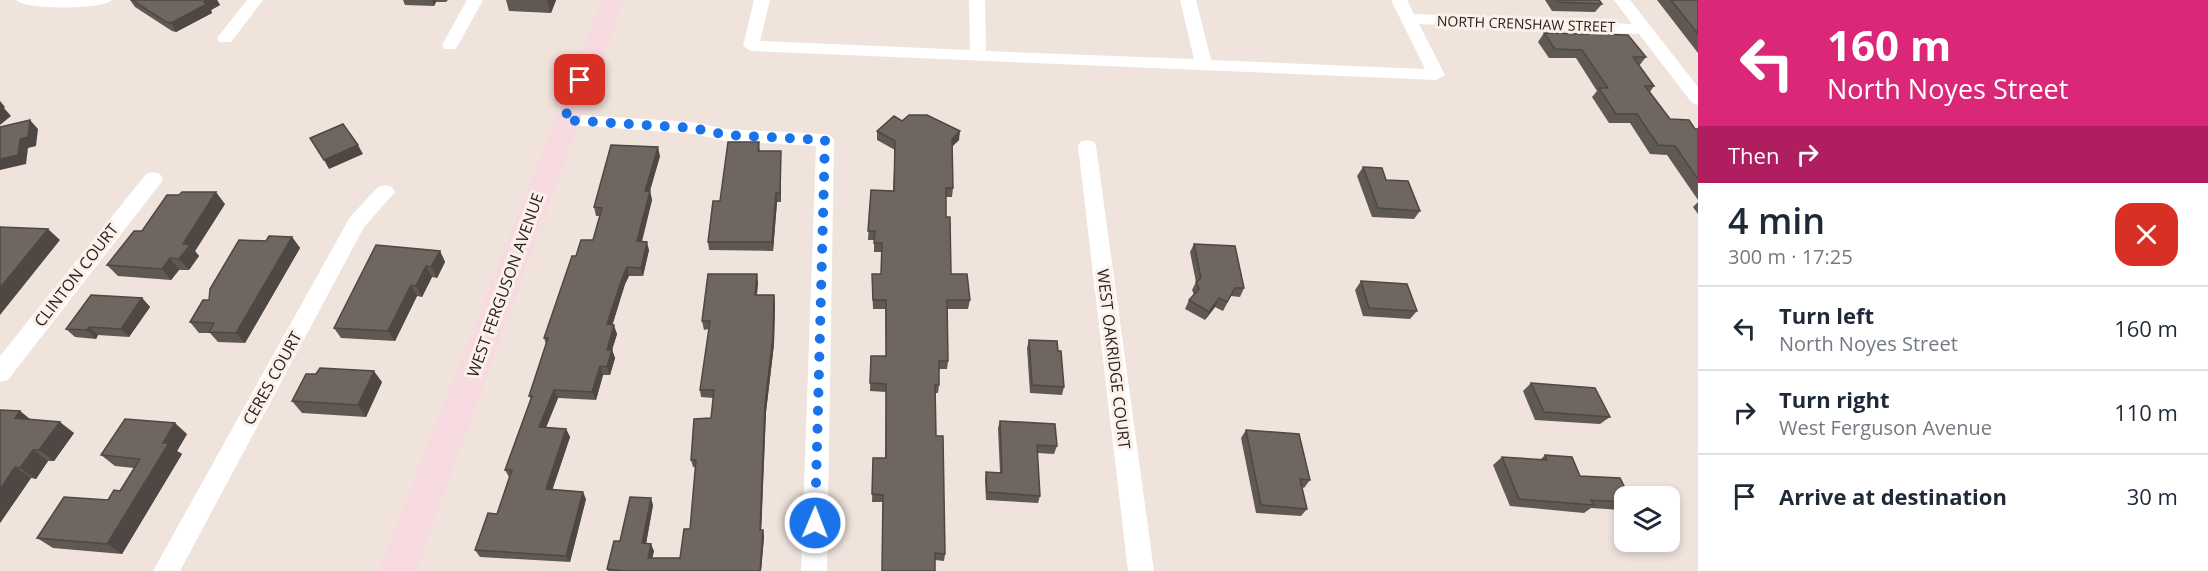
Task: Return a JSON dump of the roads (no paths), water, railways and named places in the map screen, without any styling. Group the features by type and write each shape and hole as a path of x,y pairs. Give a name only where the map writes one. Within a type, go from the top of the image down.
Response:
{"street":[{"path":"24,0 71,3 104,0"},
{"path":"225,38 255,0"},
{"path":"450,45 475,0"},
{"name":"WEST FERGUSON AVENUE","path":"397,571 441,461 561,127 613,0"},
{"path":"762,0 751,46 1436,75 1399,0"},
{"path":"977,0 978,56"},
{"path":"1188,0 1204,65"},
{"path":"1622,0 1698,99"},
{"name":"NORTH CRENSHAW STREET","path":"1409,19 1644,29"},
{"path":"561,127 689,139 726,135 825,140 814,571"},
{"name":"WEST OAKRIDGE COURT","path":"1088,146 1141,571"},
{"name":"CLINTON COURT","path":"0,373 153,179"},
{"name":"CERES COURT","path":"166,571 357,222 385,192"}]}
